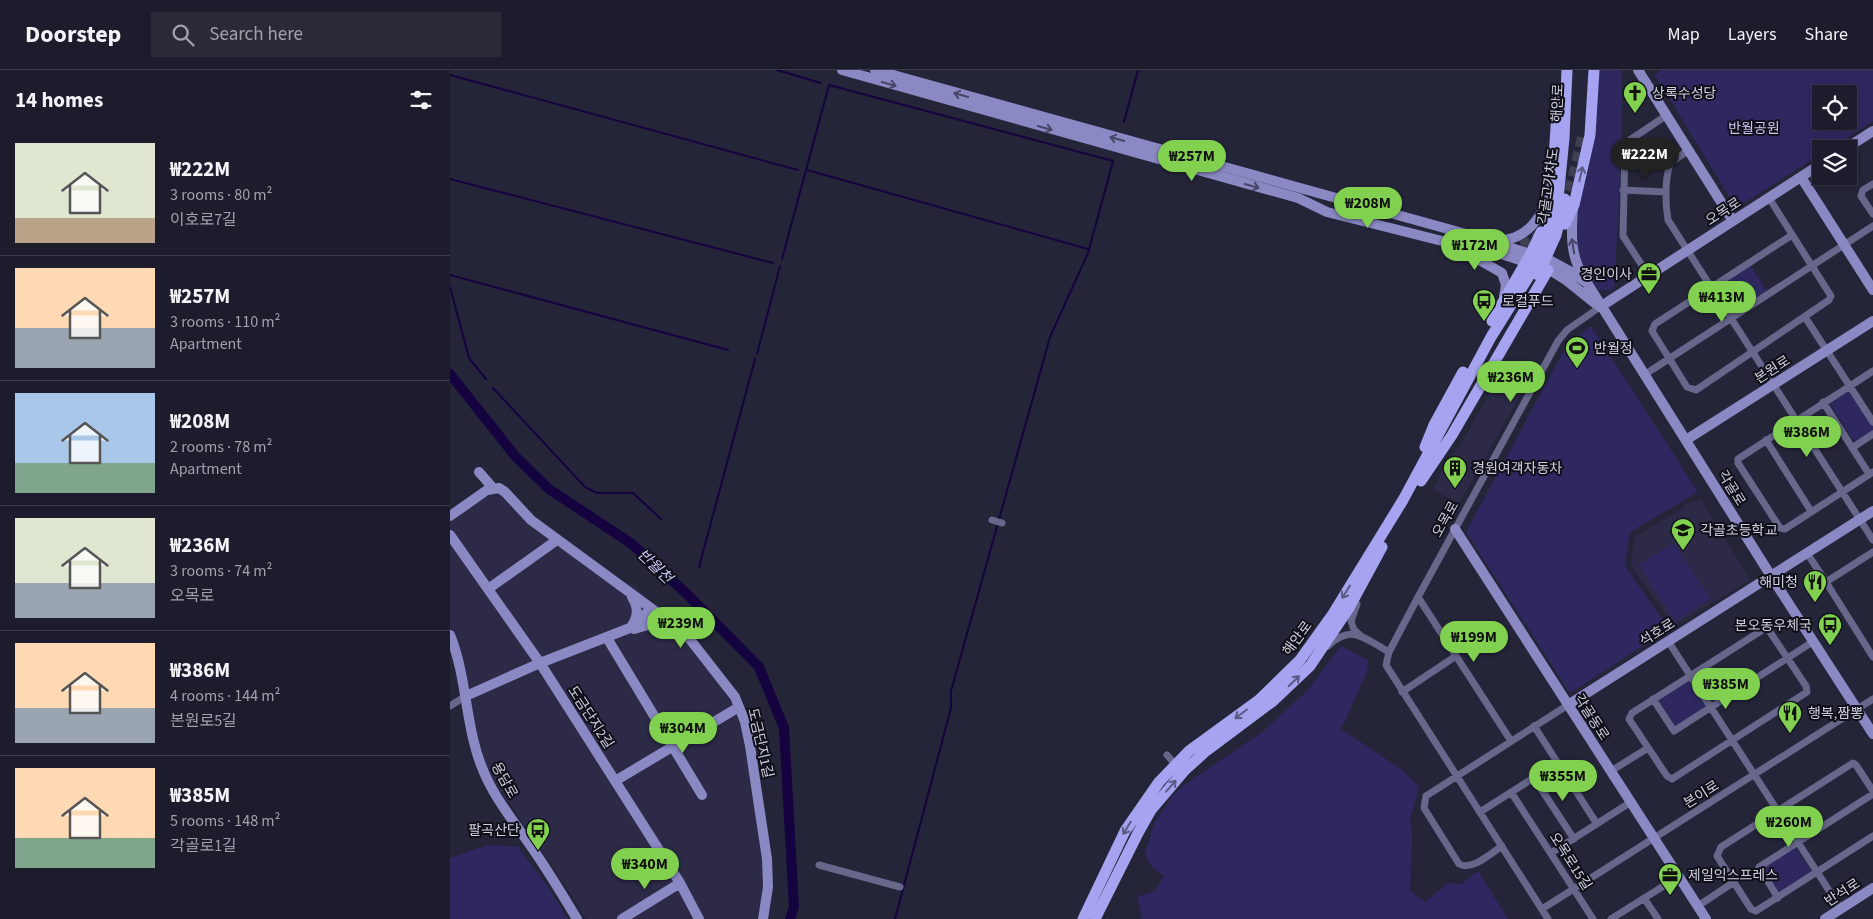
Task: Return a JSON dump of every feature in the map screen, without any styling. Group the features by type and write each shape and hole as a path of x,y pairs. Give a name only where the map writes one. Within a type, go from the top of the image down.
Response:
{"main road":[{"path":"842,70 1298,198 1327,212 1550,265"},
{"path":"875,70 1484,239 1528,259"},
{"path":"1406,500 1434,425 1528,259 1546,220 1552,192 1560,70"},
{"name":"해안로","path":"1567,70 1567,138"},
{"name":"해안로","path":"1567,138 1574,70"},
{"path":"1583,132 1588,70"},
{"path":"1587,283 1581,273 1571,240 1574,205 1590,135 1594,70"},
{"path":"1638,70 1734,221"},
{"path":"1857,141 1873,131"},
{"name":"각골고가차도","path":"1494,339 1534,281 1547,258 1556,235 1563,209 1567,138"},
{"name":"오목로","path":"1600,307 1812,170"},
{"path":"1801,177 1873,290"},
{"path":"1484,239 1507,240 1520,235 1541,216 1552,192"},
{"path":"1406,500 1452,435 1537,288 1550,265 1574,205"},
{"path":"1445,239 1502,273 1506,285 1502,303"},
{"name":"각골로","path":"1550,265 1571,272 1587,283 1600,307 1873,734"},
{"name":"각골로","path":"1550,265 1600,307"},
{"path":"1517,277 1526,270 1535,271 1539,277 1537,288"},
{"name":"본원로","path":"1686,440 1873,321"},
{"name":"해안로","path":"1095,919 1138,833 1168,788 1184,770 1206,751 1273,701 1313,661 1358,592 1494,339"},
{"name":"도금단지1길","path":"479,472 493,488 499,488 505,492 531,520 685,633 735,697 745,722 750,746 767,859 768,887 763,919"},
{"path":"450,516 487,490 493,488"},
{"name":"해안로","path":"1083,919 1125,832 1159,782 1189,752 1259,700 1300,660 1333,614 1406,500"},
{"name":"석호로","path":"1568,705 1873,511"},
{"name":"각골동로","path":"1455,529 1706,919"},
{"name":"도금단지2길","path":"450,534 540,663 680,883 699,919"},
{"path":"488,589 557,540"},
{"path":"626,630 635,621 637,609 630,594"},
{"path":"626,630 643,618 650,608"},
{"path":"466,696 540,663 626,630 655,623 669,622"},
{"name":"용담로","path":"450,635 456,651 480,763 491,789 532,847 578,919"},
{"path":"607,638 702,796"},
{"path":"615,781 739,707"},
{"path":"622,919 680,883"},
{"name":"반석로","path":"1825,919 1873,888"}],"street":[{"path":"1649,276 1622,236 1625,147 1627,142 1667,115"},
{"path":"1689,150 1670,163 1667,171 1666,204 1668,220 1873,540"},
{"path":"1873,184 1863,190 1861,196 1873,214"},
{"path":"1623,190 1666,192"},
{"path":"1769,198 1831,296 1829,300 1696,390 1687,387 1652,330 1654,324 1792,235"},
{"path":"1644,375 1873,226"},
{"name":"오목로","path":"1389,652 1558,341 1567,330 1600,307"},
{"path":"1805,316 1873,422"},
{"path":"1823,402 1852,448 1871,473 1785,529 1780,528 1738,463 1738,459 1823,402 1873,371"},
{"path":"1852,448 1873,434"},
{"path":"1766,440 1811,512"},
{"path":"992,520 1002,523"},
{"path":"1826,582 1873,552"},
{"path":"1807,553 1873,657"},
{"path":"1358,592 1357,604 1350,621 1354,630 1361,637"},
{"path":"1418,597 1511,741"},
{"path":"1764,629 1768,629 1788,658 1806,686 1807,692 1672,780 1667,776 1630,719 1632,713 1764,629"},
{"path":"1313,661 1343,634 1361,637 1389,652 1386,665 1402,692 1548,919"},
{"path":"1668,641 1841,909"},
{"path":"1653,699 1674,731 1814,641"},
{"path":"1402,692 1456,656"},
{"path":"450,706 466,696"},
{"name":"본이로","path":"1542,909 1873,699"},
{"name":"석호로","path":"1456,776 1568,705"},
{"path":"1534,726 1597,824"},
{"path":"1611,772 1648,748"},
{"path":"1167,755 1176,765"},
{"path":"1480,812 1557,763"},
{"path":"1778,898 1759,866 1873,792 1856,765 1853,764 1721,847 1717,856 1751,909 1756,911 1778,898 1873,836"},
{"path":"1456,776 1426,796 1424,808 1459,864 1464,867 1472,866 1502,846"},
{"path":"1534,778 1574,839"},
{"name":"오목로15길","path":"1511,792 1593,919"},
{"path":"1551,853 1631,802"},
{"path":"819,865 900,887"},
{"path":"1611,919 1622,916 1644,898 1678,876"},
{"path":"1698,906 1734,882"},
{"path":"1644,898 1658,919"}],"shaded area":[{"path":"1500,374 1524,388 1459,504 1433,490 1445,463 1460,446"},
{"path":"493,488 627,583 636,586 660,615 692,642 731,702 742,730 762,860 764,886 757,919 586,919 493,779 486,767 450,644 450,516"},
{"name":"각골초등학교","path":"1701,499 1750,580 1674,626 1631,565 1635,537 1682,509 1687,503"}],"green space":[{"path":"1597,70 1622,70 1622,141 1614,290 1598,290 1584,273 1575,234"},
{"name":"반월공원","path":"1661,70 1873,70 1873,121 1844,140 1812,140 1812,160 1736,208 1655,75"},
{"path":"1750,265 1767,291 1735,313 1732,312 1717,290 1717,287"},
{"path":"1591,326 1698,492 1630,532 1625,566 1669,629 1570,693 1466,532 1567,345"},
{"path":"1849,391 1852,392 1873,424 1873,431 1857,442 1854,441 1831,406 1831,403"},
{"path":"1674,543 1710,599 1675,622 1639,565"},
{"path":"1341,646 1368,660 1367,672 1341,729 1401,769 1419,787 1410,820 1412,837 1410,891 1425,902 1448,883 1461,884 1478,871 1508,919 1141,919 1137,897 1155,891 1164,876 1152,867 1145,854 1154,823 1173,795 1187,783 1261,733 1308,690"},
{"path":"1687,680 1690,680 1707,705 1706,708 1678,726 1675,726 1659,701 1660,698"},
{"path":"488,845 518,847 550,890 568,919 450,919 450,858"},
{"path":"1793,847 1796,848 1811,874 1778,893 1763,867"}],"waterway":[{"path":"777,70 821,83"},
{"path":"1124,122 1138,70"},
{"path":"450,75 798,170"},
{"path":"782,259 829,85 1113,161 1088,253 1050,337 951,691 951,708 895,919"},
{"path":"807,170 1088,249"},
{"path":"450,179 773,263"},
{"path":"757,354 780,266"},
{"path":"450,275 728,350"},
{"path":"450,287 469,358 486,379"},
{"path":"699,567 755,359"},
{"name":"반월천","path":"450,374 516,457 549,489 632,544 688,595 759,667 784,728 794,907 790,919"},
{"path":"493,388 585,487 597,493 633,493 661,519"}],"tunnel":[{"path":"1564,205 1583,133"},
{"path":"1506,248 1520,245 1541,234"},
{"path":"1444,236 1472,243"}],"place":[{"name":"상록수성당","path":"1635,114"},
{"name":"경인이사","path":"1649,295"},
{"name":"로컬푸드","path":"1484,322"},
{"name":"반월정","path":"1577,369"},
{"name":"경원여객자동차","path":"1455,489"},
{"name":"각골초등학교","path":"1683,551"},
{"name":"해미청","path":"1815,603"},
{"name":"본오동우체국","path":"1830,646"},
{"name":"행복,짬뽕","path":"1790,734"},
{"name":"팔곡산단","path":"538,851"},
{"name":"제일익스프레스","path":"1670,896"}]}
